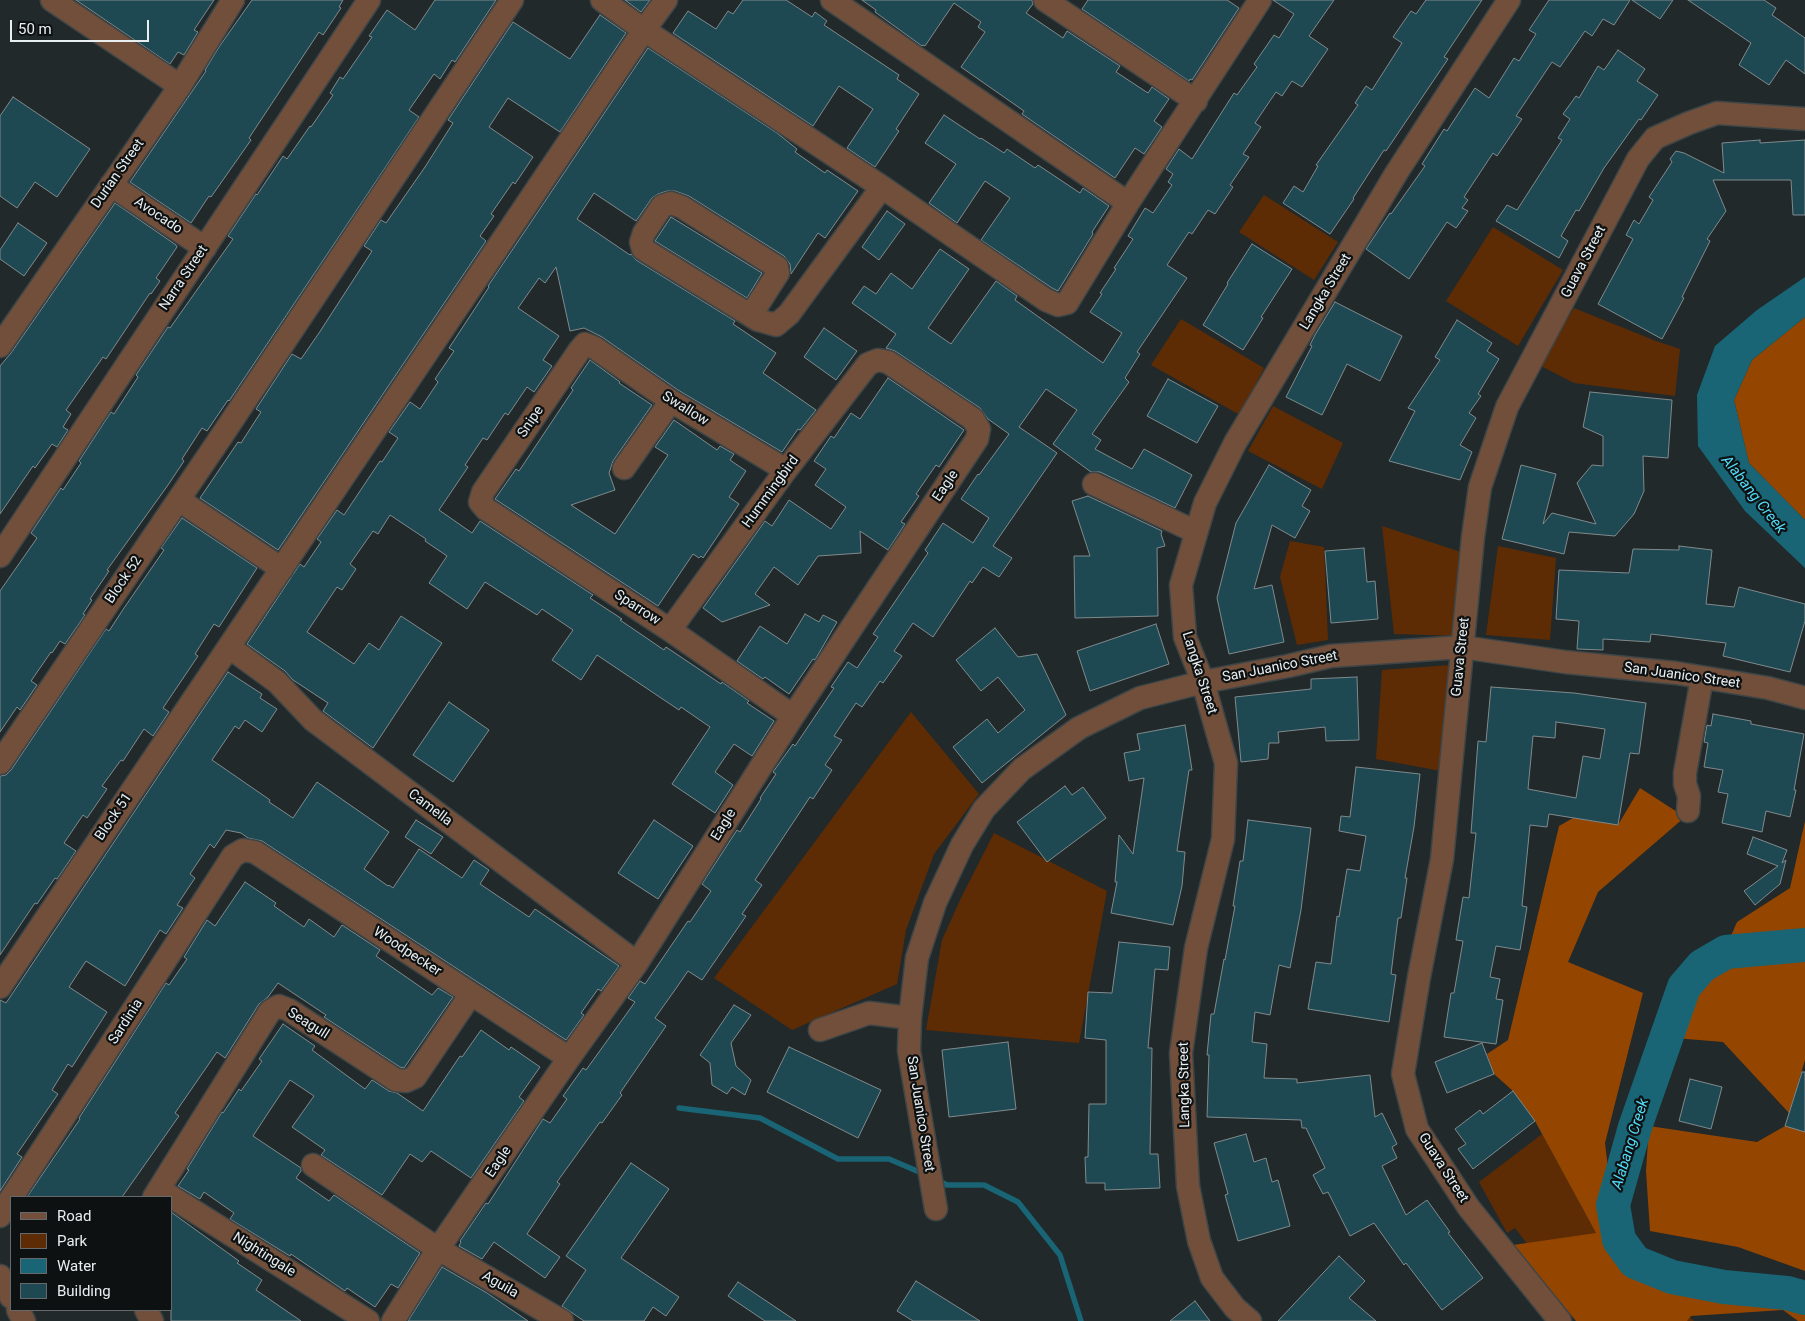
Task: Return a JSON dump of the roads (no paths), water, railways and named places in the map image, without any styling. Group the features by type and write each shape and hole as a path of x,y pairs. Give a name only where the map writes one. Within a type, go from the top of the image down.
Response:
{"street":[{"name":"Narra Street","path":"0,556 368,0"},
{"name":"Block 52","path":"0,763 512,0"},
{"path":"602,0 644,30 882,187 1046,300 1058,305 1067,303 1128,203 1260,0"},
{"name":"Block 51","path":"0,986 666,0"},
{"path":"832,0 1128,203"},
{"path":"1045,0 1196,101"},
{"name":"Langka Street","path":"1250,1321 1235,1308 1212,1278 1199,1241 1188,1186 1181,1053 1196,948 1223,839 1226,763 1203,682 1185,637 1181,585 1205,502 1240,435 1397,172 1509,0"},
{"name":"Durian Street","path":"0,346 180,86 231,1"},
{"path":"60,2 180,86"},
{"name":"Guava Street","path":"1560,1321 1469,1208 1417,1129 1403,1074 1419,977 1442,860 1473,537 1480,487 1507,407 1638,160 1655,138 1717,113 1805,119"},
{"name":"Avocado","path":"111,185 204,248"},
{"path":"751,315 778,273 777,267 682,207 671,203 662,206 644,233 641,242 643,249 751,315 776,325 782,321 882,187"},
{"name":"Swallow","path":"586,344 595,348 671,401 786,470"},
{"name":"Snipe","path":"480,502 483,492 579,351 586,344"},
{"name":"Hummingbird","path":"670,630 786,470 868,364 878,360"},
{"name":"Eagle","path":"393,1321 438,1249 637,962 793,716 977,439 979,429 973,419 888,362 878,360"},
{"path":"624,468 671,401"},
{"path":"1094,484 1196,532"},
{"path":"178,500 282,568"},
{"name":"Sparrow","path":"480,502 486,509 670,630 793,716"},
{"name":"San Juanico Street","path":"934,1199 909,1051 910,1018 917,958 935,903 962,845 984,809 1022,770 1079,728 1140,698 1203,682 1331,656 1462,646 1565,662 1676,673 1768,688 1805,698"},
{"name":"Camella","path":"229,647 277,682 313,720 637,962"},
{"path":"1688,810 1689,796 1685,784 1685,773 1702,678"},
{"name":"Woodpecker","path":"243,850 255,852 569,1058"},
{"name":"Sardinia","path":"13,1196 233,856 243,850"},
{"name":"Seagull","path":"157,1193 270,1011 279,1006 289,1010 396,1080 406,1081 415,1077 471,994"},
{"path":"820,1030 869,1013 910,1018"},
{"name":"Aguila","path":"313,1165 438,1249 562,1321"},
{"name":"Sardinia","path":"0,1216 10,1201"},
{"name":"Nightingale","path":"172,1202 368,1321"},
{"path":"0,1276 10,1295"}],"water":[{"path":"1805,277 1805,317 1752,360 1734,400 1749,463 1805,520 1805,568 1745,511 1698,446 1697,395 1715,346 1757,310"}],"waterway":[{"name":"Alabang Creek","path":"1805,945 1726,952 1702,966 1684,987 1635,1127 1613,1205 1619,1240 1635,1262 1672,1277 1724,1287 1787,1293 1805,1298"},
{"path":"679,1108 760,1118 838,1159 889,1159 924,1174"},
{"path":"937,1180 947,1185 981,1185"},
{"path":"984,1185 1018,1202 1060,1255 1081,1321"}]}
